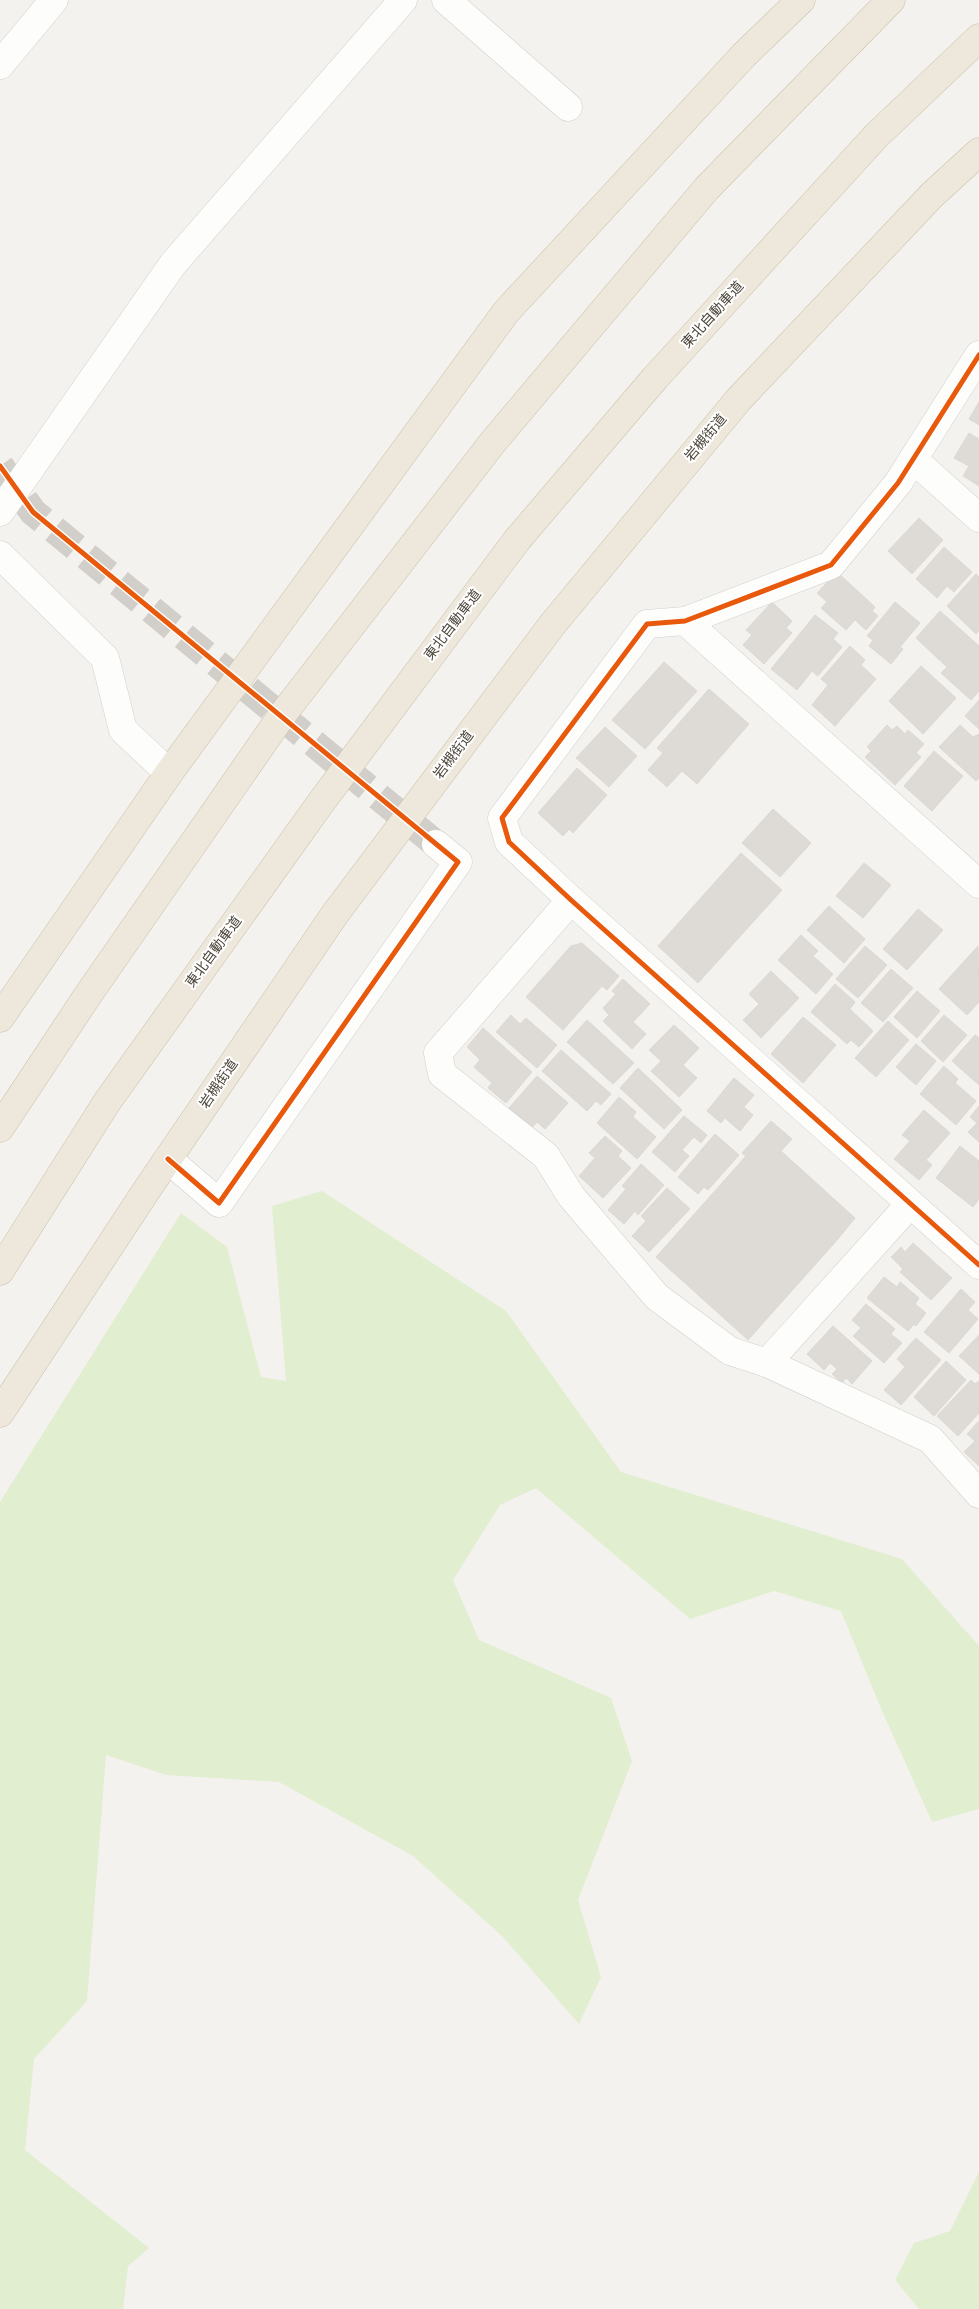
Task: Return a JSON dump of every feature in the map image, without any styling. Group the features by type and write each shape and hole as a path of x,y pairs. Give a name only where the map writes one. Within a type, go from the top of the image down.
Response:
{"highway":[{"path":"0,1018 169,773 506,312 744,56 801,0"},
{"path":"0,1128 88,995 283,714 493,442 707,188 891,0"},
{"name":"東北自動車道","path":"0,1271 107,1102 322,801 517,540 655,378 876,136 979,38"},
{"name":"岩槻街道","path":"0,1413 168,1159 335,914 552,625 739,398 932,195 979,152"}],"street":[{"path":"0,65 54,0"},
{"path":"0,512 173,264 402,0"},
{"path":"446,0 568,107"},
{"path":"979,355 898,483 832,565 685,621 647,624 502,818 509,842 571,900 979,1265"},
{"path":"913,459 979,518"},
{"path":"0,555 105,658 123,730 169,773"},
{"path":"685,621 979,884"},
{"path":"168,1159 219,1203 458,862 436,844"},
{"path":"571,900 438,1053 442,1074 546,1156 571,1196 657,1297 730,1351 767,1363 930,1439 979,1494"},
{"path":"767,1363 910,1204"}],"green space":[{"path":"322,1191 506,1311 621,1472 902,1559 979,1646 979,1809 932,1822 882,1711 841,1611 774,1591 690,1619 536,1488 500,1505 453,1580 479,1640 611,1698 632,1761 578,1900 601,1977 579,2024 503,1937 413,1856 279,1782 166,1775 106,1755 87,2001 34,2059 25,2150 149,2248 128,2266 123,2309 0,2309 0,1502 181,1213 227,1247 261,1377 286,1381 272,1206"},
{"path":"979,2172 979,2309 919,2309 895,2280 914,2243 950,2231"}],"building":[{"path":"979,402 979,425 969,419"},
{"path":"969,433 979,439 979,486 963,476 969,466 954,458"},
{"path":"919,518 943,540 912,574 888,551"},
{"path":"944,547 972,572 954,592 947,586 937,598 916,579"},
{"path":"837,572 875,607 872,611 878,616 866,630 855,620 846,630 821,608 827,602 817,593"},
{"path":"976,574 979,577 979,630 976,634 947,606"},
{"path":"772,602 792,621 786,628 792,633 764,664 743,645 752,635 746,630"},
{"path":"895,602 920,623 900,647 903,649 891,664 869,646 873,640 867,636"},
{"path":"940,611 979,646 979,691 971,700 941,673 947,667 916,638"},
{"path":"815,615 838,633 833,639 842,647 818,676 812,671 797,690 771,669"},
{"path":"850,646 865,660 861,665 876,679 835,726 812,705 828,685 821,679"},
{"path":"664,662 697,691 645,749 612,720"},
{"path":"921,666 956,698 923,734 889,701"},
{"path":"709,689 749,724 697,784 682,771 667,787 648,770 663,753 657,748"},
{"path":"979,700 979,729 965,716"},
{"path":"887,725 892,730 897,726 905,734 908,730 924,744 916,753 921,757 895,785 865,757 871,751 867,747"},
{"path":"960,725 973,737 979,734 979,778 976,781 939,747"},
{"path":"605,727 637,756 609,787 576,758"},
{"path":"934,751 963,776 932,811 904,786"},
{"path":"577,768 607,795 573,833 569,829 563,836 538,813"},
{"path":"773,809 811,843 780,877 742,843"},
{"path":"741,853 782,890 698,983 658,946"},
{"path":"864,863 891,885 863,918 836,896"},
{"path":"829,906 865,939 844,963 807,930"},
{"path":"918,909 943,930 907,970 883,949"},
{"path":"801,935 818,951 813,956 833,974 816,994 778,960"},
{"path":"582,943 619,976 607,990 602,986 563,1030 526,997 571,946"},
{"path":"865,946 887,965 858,998 836,979"},
{"path":"978,946 979,1002 967,1015 939,989"},
{"path":"891,969 913,988 883,1022 861,1003"},
{"path":"771,971 799,998 761,1038 743,1020 759,1004 749,994"},
{"path":"623,979 650,1004 633,1022 646,1034 632,1049 603,1021 609,1015 603,1008 616,994 612,991"},
{"path":"835,984 855,1002 850,1009 873,1031 859,1047 851,1040 847,1044 811,1012"},
{"path":"917,991 940,1011 917,1038 894,1017"},
{"path":"511,1015 520,1024 526,1018 557,1045 537,1068 496,1032"},
{"path":"944,1015 967,1035 943,1062 921,1041"},
{"path":"803,1017 836,1045 803,1083 771,1054"},
{"path":"587,1020 634,1063 613,1084 567,1042"},
{"path":"888,1021 909,1040 876,1077 855,1058"},
{"path":"674,1025 699,1048 683,1065 697,1078 679,1097 651,1071 661,1061 649,1050"},
{"path":"483,1028 532,1072 506,1103 488,1088 492,1083 474,1067 480,1060 467,1047"},
{"path":"975,1035 979,1038 979,1085 952,1061"},
{"path":"916,1044 936,1061 916,1085 896,1067"},
{"path":"561,1050 611,1094 601,1105 596,1101 587,1111 542,1071"},
{"path":"944,1066 958,1079 955,1083 976,1101 956,1125 920,1094"},
{"path":"638,1068 682,1110 664,1129 620,1088"},
{"path":"537,1076 568,1103 545,1129 537,1122 532,1128 509,1108"},
{"path":"734,1078 754,1095 744,1107 753,1115 740,1131 725,1118 721,1123 707,1111"},
{"path":"619,1097 636,1112 633,1117 656,1137 637,1159 597,1123"},
{"path":"979,1106 979,1142 968,1132 977,1123 970,1117"},
{"path":"924,1110 950,1133 926,1160 932,1165 919,1180 894,1159 910,1141 902,1135"},
{"path":"684,1116 707,1135 701,1143 694,1137 682,1150 689,1156 675,1172 652,1152"},
{"path":"771,1121 792,1139 781,1151 855,1218 838,1239 742,1153"},
{"path":"715,1134 739,1155 708,1190 704,1187 698,1194 678,1177"},
{"path":"605,1136 622,1151 618,1156 631,1168 603,1198 579,1176 595,1158 589,1153"},
{"path":"960,1146 979,1161 979,1199 973,1207 936,1178"},
{"path":"746,1156 838,1239 748,1340 656,1257"},
{"path":"641,1164 664,1185 638,1215 635,1211 624,1224 608,1210 626,1189 622,1186"},
{"path":"667,1188 690,1209 649,1252 632,1236 646,1221 641,1216"},
{"path":"913,1243 952,1278 931,1300 900,1272 903,1269 891,1257 901,1247 905,1252"},
{"path":"884,1277 897,1287 900,1282 919,1298 915,1304 926,1313 916,1326 914,1324 908,1331 867,1298"},
{"path":"961,1289 975,1302 968,1310 978,1319 949,1353 924,1332"},
{"path":"866,1304 895,1329 891,1334 902,1343 884,1363 853,1336 861,1328 852,1320"},
{"path":"833,1326 872,1361 852,1384 846,1378 842,1383 832,1374 837,1369 830,1363 824,1370 807,1354"},
{"path":"979,1335 979,1374 959,1356"},
{"path":"916,1338 941,1360 901,1405 884,1390 905,1367 897,1359"},
{"path":"946,1361 966,1380 934,1416 914,1397"},
{"path":"971,1380 975,1384 979,1381 979,1413 958,1436 937,1416"},
{"path":"979,1421 979,1466 964,1452 975,1441 967,1434"}],"tunnel":[{"path":"0,466 33,512 436,844"}],"cycle path":[{"path":"979,355 898,483 831,565 685,621 647,624 502,818 509,842 571,900 979,1265"},
{"path":"0,466 33,512 458,862 219,1203 168,1159"}]}
